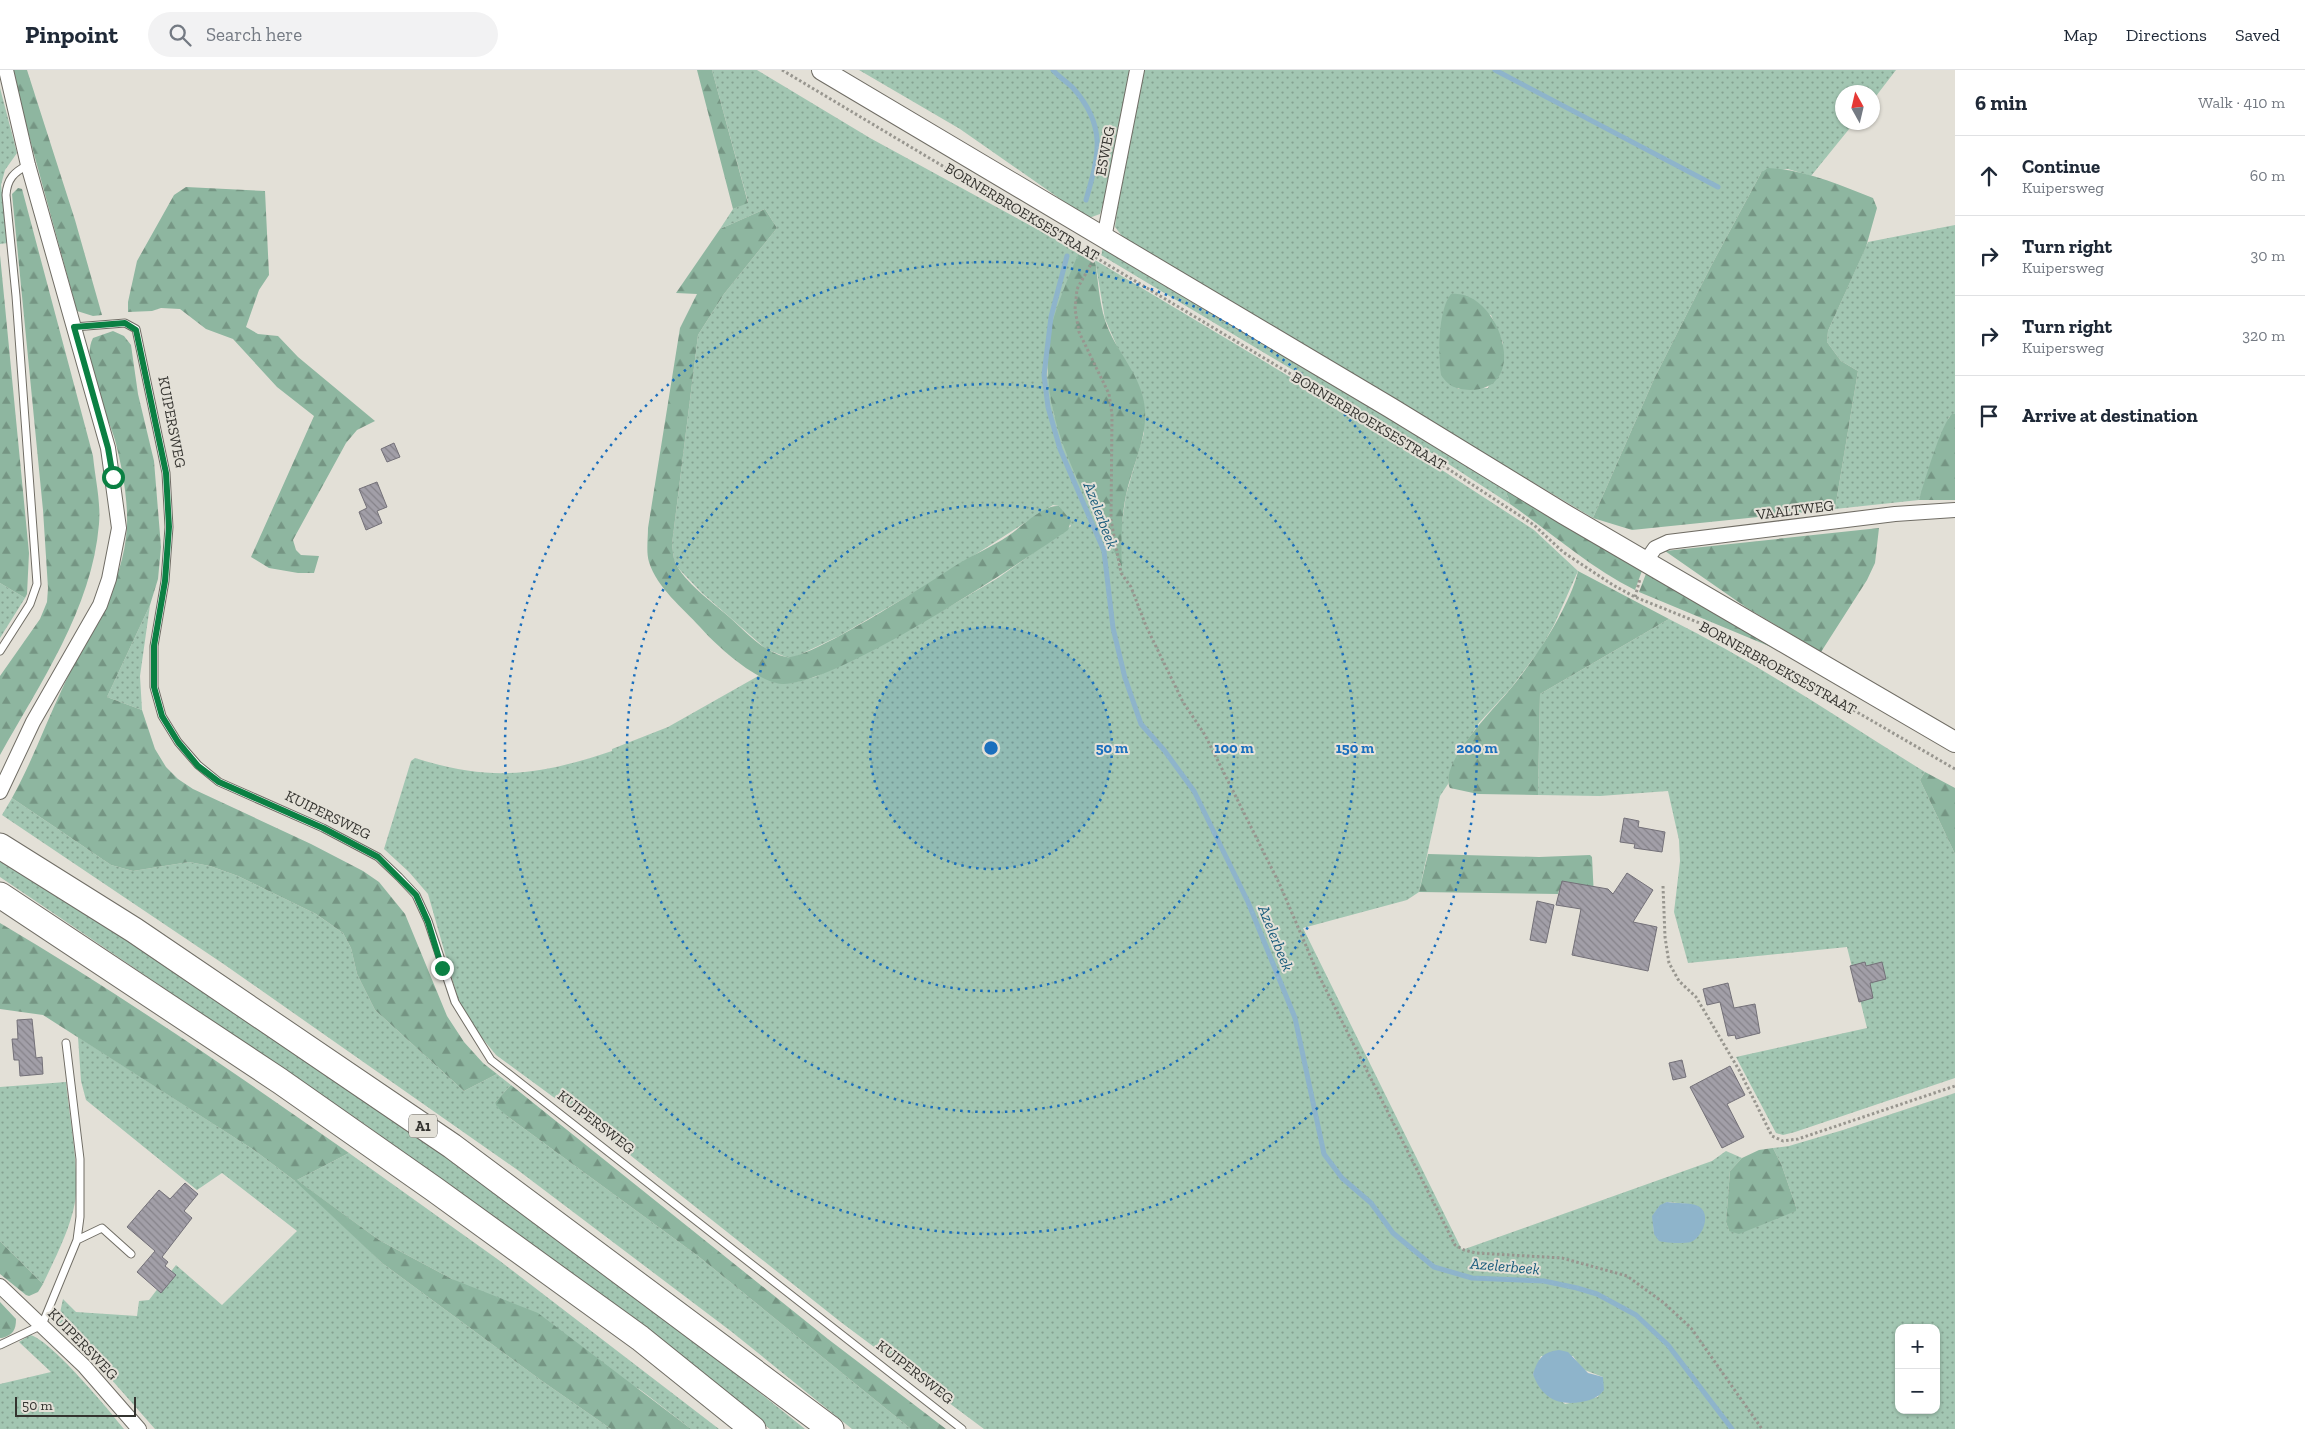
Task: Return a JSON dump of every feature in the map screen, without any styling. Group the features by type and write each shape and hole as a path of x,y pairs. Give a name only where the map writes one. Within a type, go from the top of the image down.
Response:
{"highway":[{"name":"A1","path":"0,846 134,930 452,1146 831,1429"},
{"path":"0,895 248,1060 434,1189 640,1338 753,1429"}],"main road":[{"name":"BORNERBROEKSESTRAAT","path":"822,70 1100,247 1646,561 1845,680 1955,742"}],"street":[{"path":"0,792 33,722 100,604 109,579 119,528 108,448 28,165 6,70"},
{"name":"ESWEG","path":"1100,247 1137,70"},
{"name":"VAALTWEG","path":"1646,561 1655,548 1668,542 1895,514 1955,510"},
{"name":"KUIPERSWEG","path":"0,1286 84,1366 139,1429"}],"lane":[{"path":"0,651 30,604 37,584 16,296 6,195 7,184 14,173 28,165"},
{"name":"KUIPERSWEG","path":"74,327 125,323 136,330 166,473 169,527 165,581 154,646 154,687 162,716 178,742 198,766 219,782 323,828 378,857 416,895 428,922 455,1002 491,1060 962,1429"},
{"path":"0,1344 42,1325 77,1240 80,1217 80,1159 66,1043"},
{"path":"77,1240 102,1228 131,1254"}],"path":[{"name":"BORNERBROEKSESTRAAT","path":"782,70 1100,247 1534,525 1563,552 1613,585 1635,597 1720,633 1955,769"},
{"path":"1100,247 1078,289 1075,309 1079,332 1109,394 1112,414 1111,520 1121,573 1131,587 1146,626 1183,702 1205,734 1280,885 1318,974 1455,1244 1464,1250 1476,1253 1562,1258 1627,1276 1664,1303 1691,1328 1762,1429"},
{"path":"1663,886 1665,937 1669,963 1679,981 1696,997 1739,1070 1772,1136 1783,1141 1798,1139 1955,1086"}],"green space":[{"path":"11,70 27,70 75,220 102,315 93,316 77,311"},
{"path":"697,70 712,70 748,203 733,209"},
{"path":"712,70 757,70 870,138 1079,252 1049,337 1047,372 1054,415 1121,566 1121,530 1126,495 1144,433 1116,344 1105,319 1095,260 1402,444 1534,530 1578,571 1554,625 1541,648 1511,688 1479,723 1458,755 1449,775 1448,784 1440,796 1419,892 1407,900 1303,928 1462,1250 1712,1161 1726,1151 1742,1158 1730,1171 1726,1222 1729,1231 1796,1207 1782,1166 1773,1148 1789,1146 1843,1130 1955,1093 1955,1429 984,1429 842,1323 601,1132 496,1055 469,1022 458,999 428,894 409,872 384,849 411,761 415,758 468,771 514,773 560,766 612,751 612,749 668,727 760,675 777,683 796,682 815,677 874,649 998,578 1071,526 1059,506 1053,505 937,579 839,636 795,657 786,657 766,649 702,593 679,569 674,560 672,544 698,335 724,294 777,228 765,209 720,229 733,209 748,202","holes":["1667,1202 1688,1204 1654,1234 1654,1215 1658,1209","1541,1356 1573,1356 1582,1369 1603,1377 1598,1397 1565,1404 1533,1374"]},
{"path":"859,70 1132,70 1112,173 1100,214 1089,218 960,129"},
{"path":"1144,70 1896,70 1880,91 1880,85 1835,85 1835,130 1848,130 1811,176 1788,169 1761,173 1711,266 1654,379 1593,518 1125,240 1115,227 1121,178","holes":["1444,309 1491,315 1503,343 1488,388 1458,389 1440,365"]},
{"path":"0,88 17,153 5,170 1,185 8,243 0,244"},
{"path":"1768,168 1809,175 1835,183 1873,198 1877,208 1866,247 1828,331 1827,342 1841,361 1858,371 1835,509 1632,530 1593,518 1654,379 1711,266 1761,173"},
{"path":"186,187 265,191 269,275 259,290 246,327 258,334 278,336 298,357 375,421 357,430 346,443 293,540 296,550 301,555 319,556 314,573 298,573 269,568 251,557 314,416 277,387 233,339 206,329 180,309 161,308 152,311 128,312 128,302 137,261 174,195"},
{"path":"18,188 22,189 93,456 99,498 99,524 86,586 75,615 47,673 0,755 0,676 40,619 47,602 48,588 43,510 12,194"},
{"path":"765,209 777,228 724,294 698,335 672,544 675,562 685,577 762,646 786,657 799,655 844,634 899,602 958,564 1002,540 1032,517 1046,509 1059,506 1071,521 1068,530 1010,569 877,648 835,669 800,681 776,683 745,667 707,635 664,589 649,562 647,550 648,528 680,328 697,294 676,293 720,229"},
{"path":"1955,225 1955,414 1949,417 1919,500 1835,509 1858,371 1841,361 1827,342 1828,331 1868,242"},
{"path":"1103,247 1504,485 1510,504 1430,452 1101,255"},
{"path":"1079,252 1095,260 1105,320 1115,343 1139,386 1145,410 1144,432 1124,504 1122,567 1080,485 1068,457 1051,399 1048,369 1049,338 1066,283"},
{"path":"0,255 29,553 27,594 25,598 0,583"},
{"path":"1451,294 1468,296 1483,306 1494,322 1502,340 1504,358 1500,374 1489,386 1470,390 1461,389 1450,385 1441,375 1439,345 1441,321"},
{"path":"113,331 124,336 131,345 138,394 154,461 161,547 158,579 150,605 107,697 142,710 155,749 166,767 178,779 193,789 311,844 363,871 379,882 405,914 447,1016 464,1042 483,1063 497,1074 464,1091 375,1010 357,974 351,948 343,933 316,914 238,876 210,866 189,862 133,871 111,865 12,798 63,687 112,590 124,548 127,515 122,472 115,440 96,388 90,360 90,348 93,338"},
{"path":"1952,414 1955,414 1955,500 1919,500 1938,441"},
{"path":"1504,485 1643,568 1635,590 1586,560 1510,504"},
{"path":"1879,528 1875,563 1867,580 1821,652 1747,608 1665,551"},
{"path":"1578,571 1669,619 1540,694 1538,795 1478,794 1450,788 1448,778 1460,750 1519,678 1544,642 1556,623 1576,580"},
{"path":"1647,571 1776,649 1639,592"},
{"path":"0,583 25,598 0,638"},
{"path":"150,605 140,676 142,710 107,697"},
{"path":"1669,619 1735,654 1799,692 1925,772 1920,780 1955,854 1955,1078 1795,1132 1783,1135 1776,1133 1736,1057 1867,1028 1847,947 1688,963 1674,912 1680,861 1679,840 1668,791 1600,796 1538,795 1540,694"},
{"path":"1925,772 1955,788 1955,854 1920,780"},
{"path":"12,798 111,865 133,871 189,862 210,866 238,876 316,914 343,933 351,948 357,974 375,1010 464,1091 497,1074 511,1085 495,1102 507,1116 698,1256 911,1429 852,1429 732,1332 519,1171 225,965 2,815"},
{"path":"1428,854 1539,857 1590,855 1592,857 1594,897 1559,890 1558,894 1419,892"},
{"path":"0,859 164,964 406,1128 642,1300 805,1429 770,1429 539,1249 363,1123 0,877"},
{"path":"0,923 177,1035 349,1153 297,1180 379,1240 452,1279 538,1313 691,1429 611,1429 542,1381 382,1263 295,1181 254,1150 43,1015 0,1009"},
{"path":"78,1037 254,1150 295,1181 349,1153 500,1261 719,1429 691,1429 642,1391 452,1279 379,1240 298,1181 382,1263 542,1381 611,1429 155,1429 58,1322 63,1299 76,1312 137,1316 139,1301 149,1300 176,1265 222,1305 297,1231 222,1173 197,1190 86,1100 81,1081"},
{"path":"66,1082 75,1159 75,1202 66,1233 43,1284 0,1241 0,1087"},
{"path":"511,1085 828,1339 946,1429 911,1429 698,1256 507,1116 497,1107 495,1102"},
{"path":"1773,1148 1782,1166 1796,1211 1739,1234 1729,1231 1726,1222 1730,1171 1742,1158 1759,1150"},
{"path":"0,1241 43,1284 38,1292 29,1296 26,1295 0,1274"},
{"path":"0,1302 16,1319 13,1332 2,1338 0,1338"},
{"path":"30,1335 39,1339 65,1361 124,1429 0,1429 0,1384 51,1372 19,1342"}],"water":[{"path":"1667,1202 1698,1206 1705,1214 1702,1230 1691,1242 1671,1243 1659,1241 1654,1234 1652,1216 1660,1205"},
{"path":"1559,1350 1568,1352 1588,1373 1603,1377 1604,1390 1602,1393 1597,1397 1581,1402 1564,1403 1551,1398 1540,1389 1533,1374 1537,1364 1548,1352"}],"building":[{"path":"394,443 400,457 387,462 381,449"},
{"path":"377,482 387,507 377,511 382,523 366,530 359,512 367,508 359,489"},
{"path":"1624,818 1639,821 1638,827 1665,832 1662,852 1634,848 1635,844 1620,842"},
{"path":"1627,873 1653,890 1633,922 1657,927 1648,971 1572,955 1581,909 1556,905 1562,881 1608,889 1613,894"},
{"path":"1537,901 1554,905 1546,943 1530,940"},
{"path":"1865,962 1866,966 1882,962 1886,979 1870,983 1873,998 1859,1002 1850,966"},
{"path":"1728,983 1734,1008 1755,1004 1760,1033 1736,1039 1735,1035 1728,1036 1720,1002 1707,1005 1703,989"},
{"path":"32,1019 36,1058 42,1057 43,1074 20,1076 19,1060 14,1060 12,1039 18,1039 17,1020"},
{"path":"1682,1060 1686,1077 1673,1080 1669,1063"},
{"path":"1730,1066 1745,1095 1727,1104 1744,1137 1722,1148 1690,1087"},
{"path":"185,1183 198,1194 184,1211 192,1218 162,1257 168,1262 165,1266 176,1275 161,1293 137,1272 155,1251 127,1227 159,1190 170,1199"}],"waterway":[{"name":"Azelerbeek","path":"1053,70 1073,88 1084,102 1095,128 1097,155 1086,200"},
{"path":"1495,70 1718,187"},
{"name":"Azelerbeek","path":"1067,256 1051,317 1044,375 1048,407 1060,449 1104,551 1113,628 1125,678 1141,724 1164,750 1194,791 1248,902 1295,1018 1324,1154 1342,1178 1371,1203 1393,1233 1434,1267 1472,1278 1544,1281 1577,1288 1597,1294 1636,1315 1668,1345 1732,1429"}],"route":[{"path":"113,477 108,448 74,327 125,323 136,330 166,473 169,527 165,581 154,646 154,687 162,716 178,742 198,766 219,782 323,828 378,857 416,895 428,922 442,968"}]}
